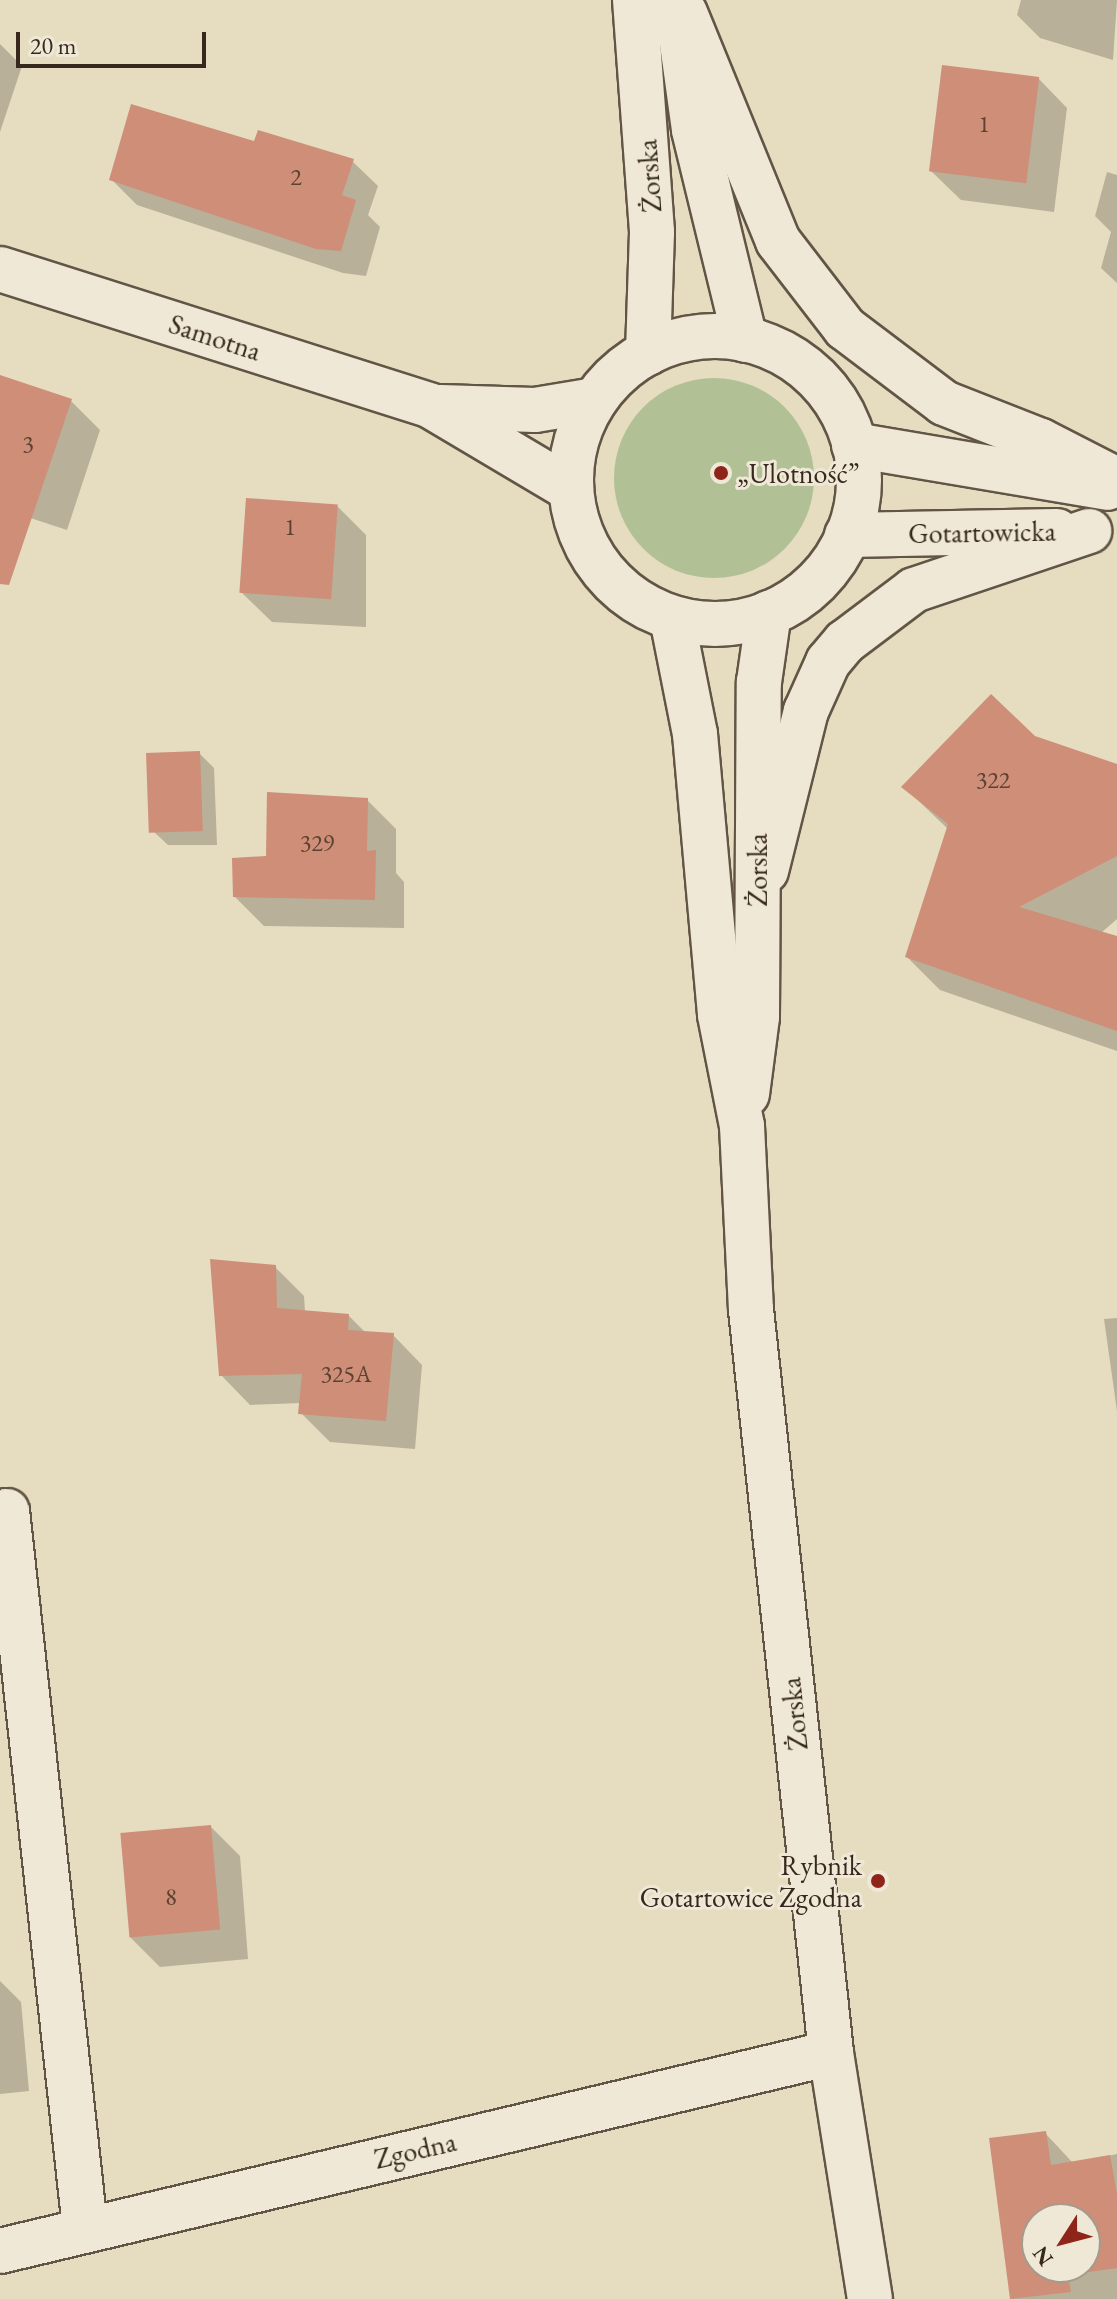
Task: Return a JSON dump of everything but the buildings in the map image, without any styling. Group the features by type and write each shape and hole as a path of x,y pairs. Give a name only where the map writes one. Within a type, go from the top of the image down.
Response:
{"street":[{"name":"Żorska","path":"635,0 652,232 648,353"},
{"name":"Żorska","path":"678,0 694,130 745,340"},
{"path":"678,0 778,241 845,328 944,403 1041,441 1117,480"},
{"name":"Samotna","path":"0,269 431,406 571,489"},
{"path":"694,338 745,340 782,354 815,377 832,397 854,445 858,490 847,535 816,583 769,613 720,624 672,618 629,595 595,559 575,514 571,489 578,434 595,400 618,373 648,353 694,338"},
{"name":"Samotna","path":"431,406 535,410 595,400"},
{"name":"Gotartowicka","path":"854,445 1117,490"},
{"path":"757,911 806,711 828,662 845,642 914,590 1103,533"},
{"name":"Gotartowicka","path":"847,535 1103,533"},
{"name":"Żorska","path":"742,1126 757,1017 759,682 769,613"},
{"name":"Żorska","path":"672,618 695,734 720,1015 742,1126 751,1310 831,2053 870,2299"},
{"path":"7,1511 85,2228"},
{"name":"Zgodna","path":"0,2251 85,2228 831,2053"}],"green space":[{"path":"714,378 752,386 784,408 806,440 814,478 806,516 784,548 752,570 714,578 676,570 644,548 622,516 614,478 622,440 644,408 676,386"}],"place":[{"name":"„Ulotność”","path":"721,473"},
{"name":"Rybnik Gotartowice Zgodna","path":"878,1881"}]}
